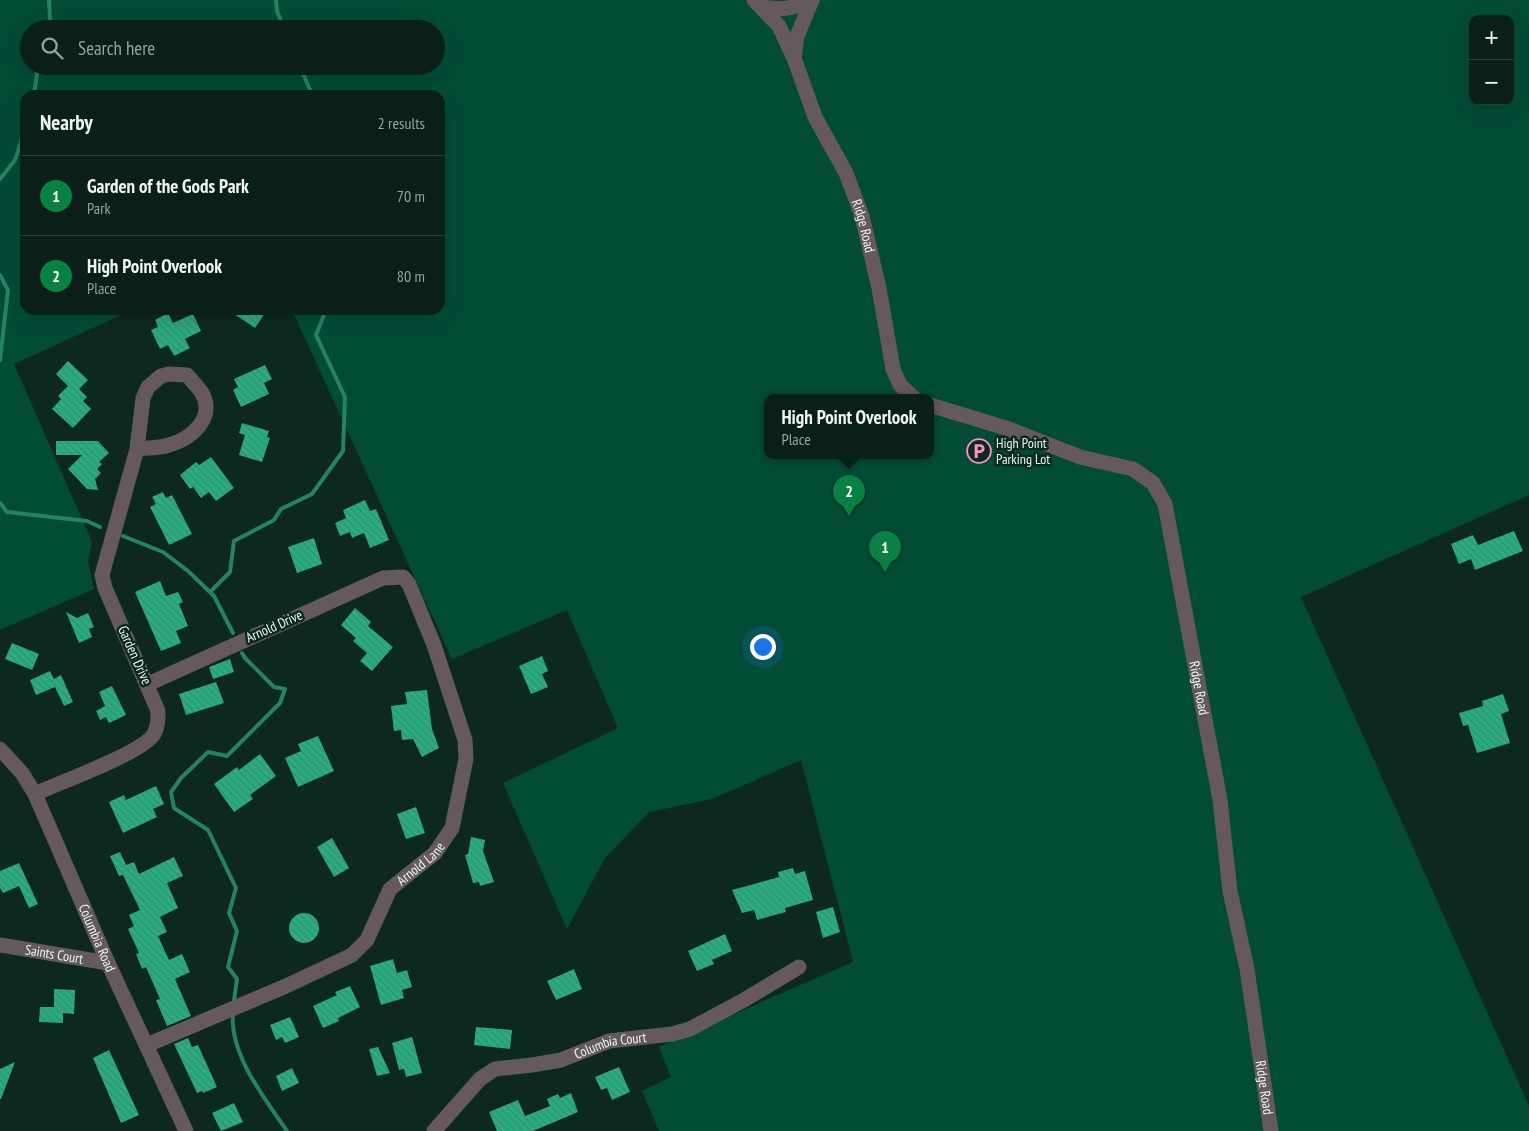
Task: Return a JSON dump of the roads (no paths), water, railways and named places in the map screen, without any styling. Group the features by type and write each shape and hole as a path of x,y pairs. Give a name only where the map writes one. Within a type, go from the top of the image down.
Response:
{"street":[{"path":"757,3 778,10 796,7 812,0"},
{"name":"Ridge Road","path":"794,58 797,36 812,0"},
{"name":"Ridge Road","path":"757,3 779,26 794,58 812,109 846,174 862,216 879,288 893,370 900,385 910,394"},
{"name":"Garden Drive","path":"35,794 131,752 153,735 158,724 158,711 148,684 105,588 102,575 137,449 140,410 148,387 161,376 170,374 187,375 202,394 206,405 206,417 196,429 169,445 137,449"},
{"name":"Ridge Road","path":"934,406 1009,429 1080,457 1133,469 1145,475 1158,489 1165,504 1220,800 1230,890 1247,969 1271,1131"},
{"name":"Arnold Drive","path":"148,684 383,578 403,577"},
{"name":"Arnold Lane","path":"147,1045 286,986 352,955 367,940 390,889 398,881 422,865 434,853 452,828 466,759 465,740 434,645 409,584 403,577"},
{"name":"Columbia Road","path":"0,749 22,773 35,794 108,963 186,1131"},
{"name":"Saints Court","path":"0,945 108,963"},
{"name":"Columbia Court","path":"434,1131 480,1079 495,1069 561,1060 609,1041 672,1034 690,1029 799,967"}],"waterway":[{"path":"49,0 50,20"},
{"path":"276,0 280,20"},
{"path":"35,90 37,75"},
{"path":"304,75 310,90"},
{"path":"0,179 15,160 20,145"},
{"path":"0,275 8,290 0,360"},
{"path":"210,592 230,572 234,541 274,520 281,509 312,494 343,451 345,397 316,335 324,315"},
{"path":"0,503 7,512 87,521 100,527"},
{"path":"123,536 163,552 188,571 214,596 233,633"},
{"path":"234,1001 237,979 228,967 237,931 229,913 236,888 208,830 174,808 171,792 181,778 208,752 227,756 280,703 285,689 274,687 242,653"},
{"path":"233,1013 233,1029 243,1060 259,1090 287,1131"}],"place":[{"name":"High Point Parking Lot","path":"979,451"},
{"name":"High Point Overlook","path":"849,516"},
{"name":"Garden of the Gods Park","path":"885,572"}]}
